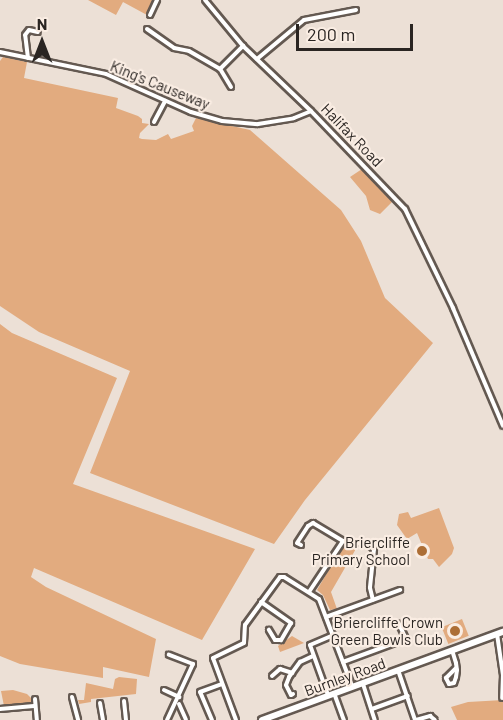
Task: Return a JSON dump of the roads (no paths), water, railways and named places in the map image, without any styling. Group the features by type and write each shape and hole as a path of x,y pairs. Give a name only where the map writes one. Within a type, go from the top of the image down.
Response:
{"street":[{"path":"150,15 157,0"},
{"name":"Halifax Road","path":"205,0 243,46 311,111 405,209 453,308 503,426"},
{"path":"257,59 304,20 356,10"},
{"path":"147,29 174,48 189,51 220,69 231,87"},
{"path":"28,58 25,35 29,30 38,32"},
{"path":"220,69 243,46"},
{"name":"King's Causeway","path":"0,52 106,74 205,117 246,125 294,118 311,111"},
{"path":"154,122 165,100"},
{"path":"297,543 308,526 313,523 343,541 368,544 374,549 370,588 373,600"},
{"path":"309,592 343,541"},
{"path":"237,720 213,662 214,656 244,643 244,627 278,579 282,577 319,599 352,686"},
{"path":"326,617 400,590"},
{"path":"261,602 291,623 284,638 278,641 268,630"},
{"path":"343,662 406,639 399,624"},
{"path":"500,633 502,698"},
{"name":"Burnley Road","path":"262,720 500,633"},
{"path":"333,635 312,643 310,648 342,720"},
{"path":"452,650 456,668"},
{"path":"167,720 194,664 169,656"},
{"path":"291,695 286,685 292,673 300,662 313,656"},
{"path":"272,674 280,669 292,673"},
{"path":"398,670 416,719 430,716 435,720"},
{"path":"362,683 375,720"},
{"path":"212,720 200,692 222,684"},
{"path":"164,690 179,697"},
{"path":"372,709 408,696"},
{"path":"72,697 78,720"},
{"path":"35,699 37,720"},
{"path":"124,701 126,720"},
{"path":"100,703 103,720"},
{"path":"179,704 186,720"},
{"path":"0,709 34,706"}],"place":[{"name":"Briercliffe Primary School","path":"422,551"},
{"name":"Briercliffe Crown Green Bowls Club","path":"455,631"}]}
